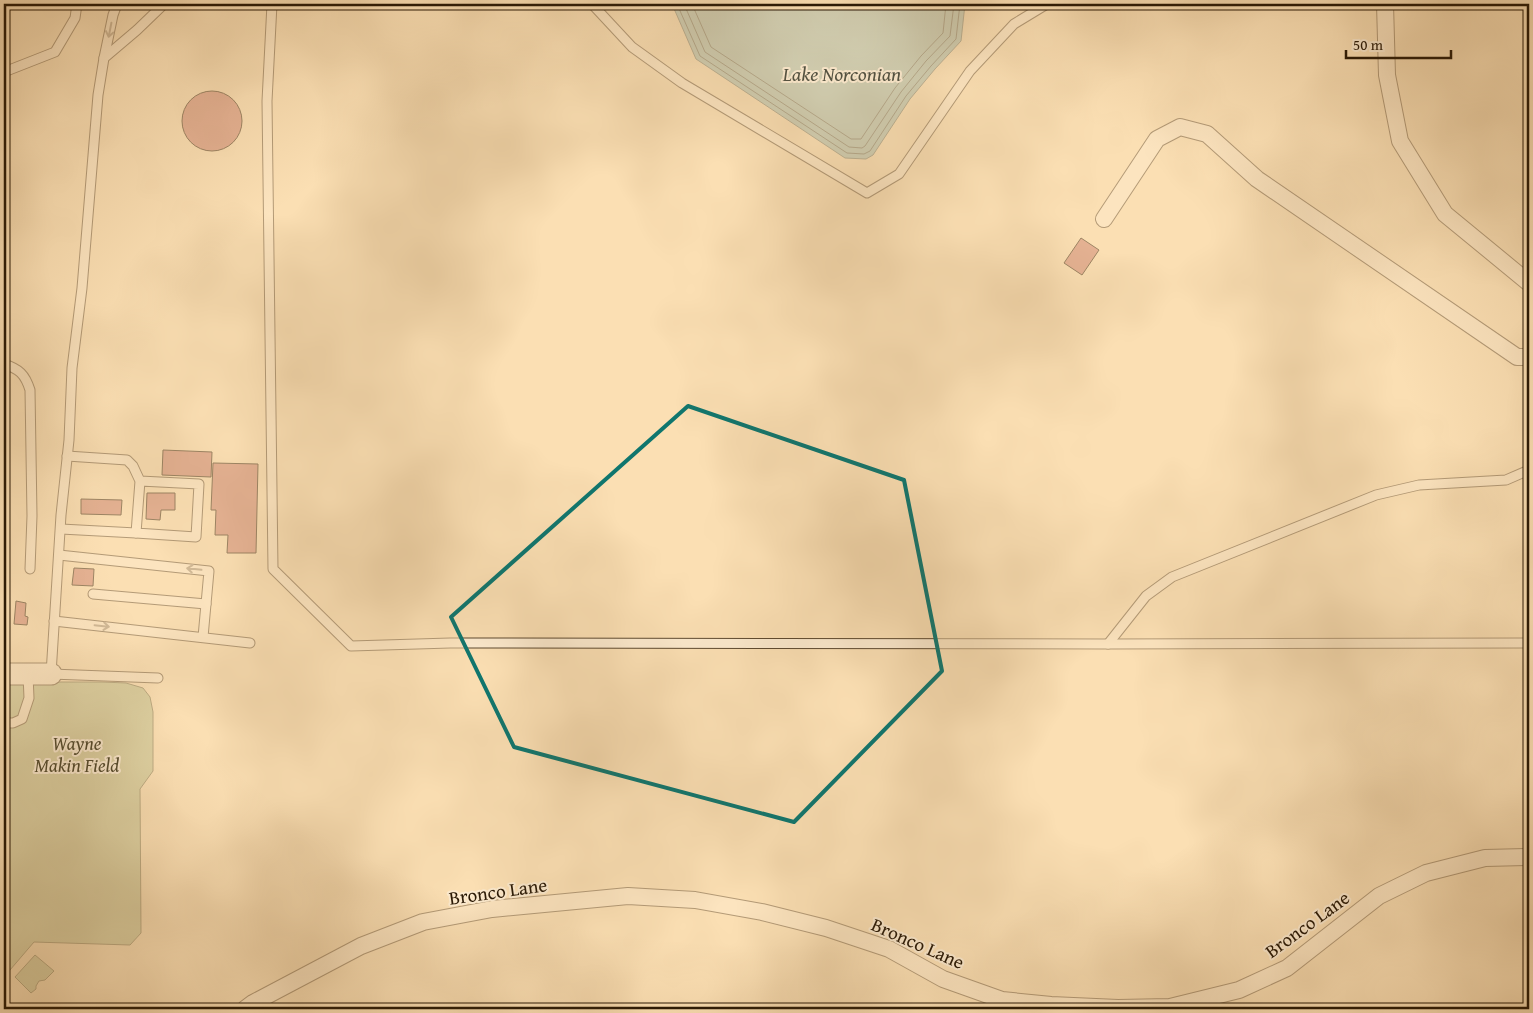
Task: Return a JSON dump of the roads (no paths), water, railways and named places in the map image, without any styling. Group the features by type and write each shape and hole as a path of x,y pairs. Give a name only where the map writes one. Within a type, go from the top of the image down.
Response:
{"street":[{"path":"1385,4 1387,75 1400,141 1445,214 1529,283"},
{"path":"1104,219 1157,139 1180,127 1207,134 1257,179 1517,357 1529,357"},
{"path":"4,674 51,674"},
{"name":"Bronco Lane","path":"245,1009 361,946 423,922 492,909 628,896 695,900 762,912 826,928 889,949 943,979 1002,1000 1051,1005 1118,1008 1170,1007 1239,990 1287,968 1379,896 1426,873 1485,858 1529,857"}],"lane":[{"path":"4,72 54,52 75,18 77,4"},
{"path":"117,4 104,58 98,95 82,288 72,368 51,674 158,678"},
{"path":"104,58 138,30 164,4"},
{"path":"272,4 267,101 273,569 351,646 450,643 1529,643"},
{"path":"592,4 632,47 682,83 867,193 900,174 970,71 1014,24 1047,4"},
{"path":"4,364 15,367 26,378 30,390 32,516 30,569"},
{"path":"67,456 127,460 133,466 140,482 136,533"},
{"path":"1108,644 1146,596 1172,577 1376,495 1420,484 1506,480 1529,470"},
{"path":"60,529 196,537 199,484 140,482"},
{"path":"59,555 209,571 203,637"},
{"path":"93,594 206,604"},
{"path":"54,621 250,643"},
{"path":"4,723 22,719 29,698 28,674"}],"water":[{"name":"Lake Norconian","path":"672,4 965,4 961,41 910,99 873,155 866,159 845,158 696,59"}],"park label":[{"name":"Wayne Makin Field","path":"77,754"}]}
